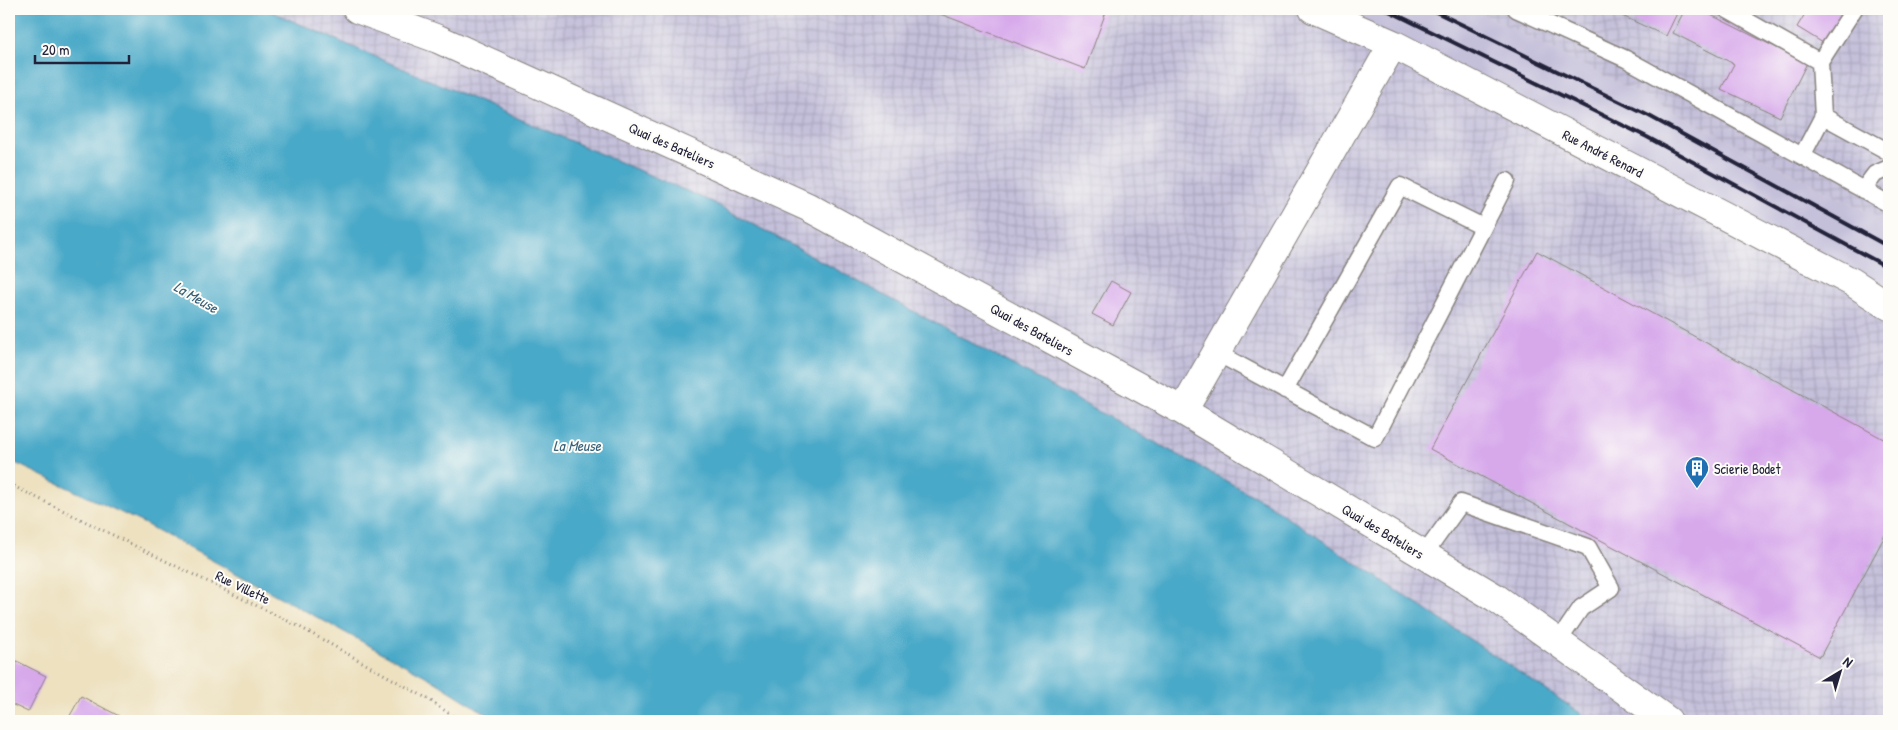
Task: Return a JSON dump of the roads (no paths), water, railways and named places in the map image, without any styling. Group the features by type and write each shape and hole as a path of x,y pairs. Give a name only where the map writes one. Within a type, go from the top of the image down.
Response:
{"street":[{"name":"Quai des Bateliers","path":"357,9 438,39 808,207 1184,411 1496,598 1668,721"},
{"name":"Rue André Renard","path":"1313,9 1393,44 1852,282 1889,306"},
{"path":"1184,411 1393,44"}],"lane":[{"path":"1516,9 1626,59 1889,204"},
{"path":"1726,9 1820,62"},
{"path":"1802,156 1823,116 1820,62 1854,9"},
{"path":"1823,116 1889,152"},
{"path":"1863,190 1874,174 1889,168"},
{"path":"1217,353 1375,438 1506,181"},
{"path":"1286,390 1400,186 1483,227"},
{"path":"1424,555 1460,503 1588,547 1611,588 1581,608 1558,642"}],"water":[{"name":"La Meuse","path":"9,9 265,9 712,202 1265,502 1592,721 498,721 429,678 145,524 9,460"}],"railway":[{"path":"1385,9 1647,137 1889,268"},
{"path":"1430,9 1649,116 1889,247"}],"place":[{"name":"Scierie Bodet","path":"1697,489"}]}
